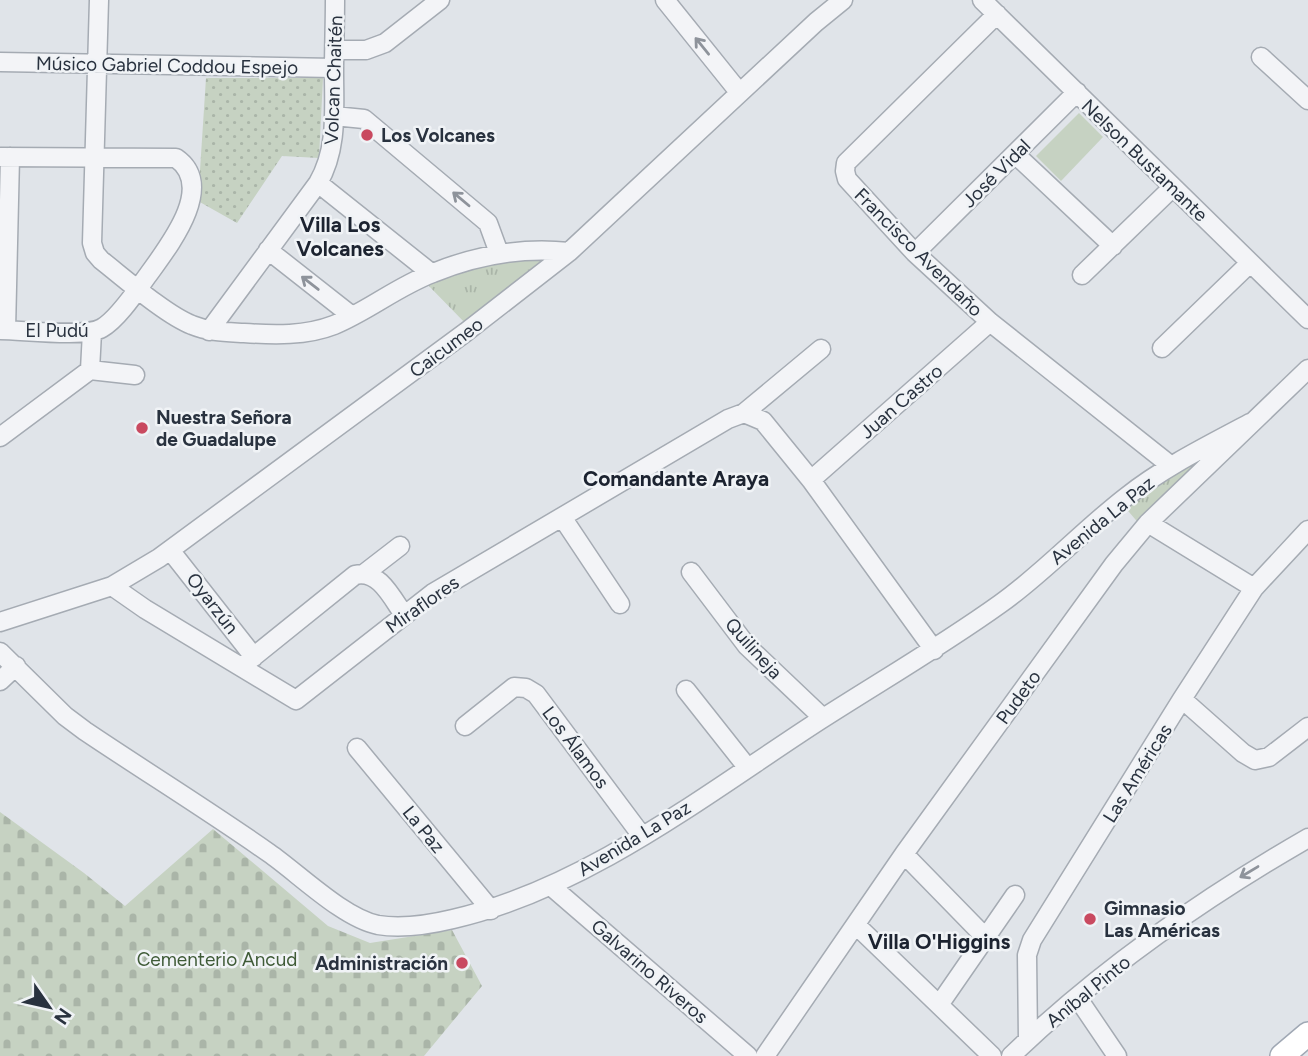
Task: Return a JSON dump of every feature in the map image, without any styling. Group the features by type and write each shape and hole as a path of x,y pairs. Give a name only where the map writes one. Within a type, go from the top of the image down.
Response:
{"main road":[{"path":"1282,1056 1308,1034"}],"street":[{"path":"99,0 92,243 95,253 180,320 209,331 295,333 333,325 431,273 499,253 521,250 569,251"},
{"name":"Volcan Chaitén","path":"209,331 327,168 332,150 334,116 335,0"},
{"name":"Músico Gabriel Coddou Espejo","path":"0,62 335,59 385,43 440,0"},
{"path":"665,0 739,92"},
{"name":"Caicumeo","path":"0,622 112,586 170,550 466,332 569,251 739,92 843,0"},
{"name":"Nelson Bustamante","path":"982,0 1308,319"},
{"name":"Francisco Avendaño","path":"997,14 846,163 847,179 915,253 990,322 1170,465"},
{"path":"1261,57 1308,100"},
{"name":"José Vidal","path":"915,253 1077,92"},
{"path":"334,116 364,119 488,223 499,253"},
{"path":"1014,154 1113,246"},
{"path":"3,330 5,157 94,156"},
{"name":"El Pudú","path":"3,330 92,332 108,323 138,288 185,219 191,178 186,165 176,158 94,156"},
{"path":"318,183 431,273"},
{"path":"1082,275 1173,187"},
{"path":"268,250 352,316"},
{"path":"1162,348 1250,263"},
{"name":"Juan Castro","path":"811,480 990,322"},
{"path":"90,370 92,332"},
{"name":"Miraflores","path":"112,586 145,609 248,661 296,700 433,593 744,412 821,349"},
{"name":"Pudeto","path":"765,1056 904,854 1114,564 1147,523 1308,369"},
{"path":"0,437 90,370 135,375"},
{"path":"744,412 763,421 811,480 934,649"},
{"name":"Avenida La Paz","path":"0,652 65,716 85,731 271,854 361,919 375,924 403,927 433,924 491,911 552,887 642,836 1003,602 1126,497 1170,465 1250,424"},
{"path":"562,517 620,604"},
{"path":"1147,523 1254,588"},
{"name":"Las Américas","path":"1028,1040 1027,955 1032,940 1254,588 1308,530"},
{"path":"248,661 355,575 365,573 400,546"},
{"name":"Oyarzún","path":"170,550 248,661"},
{"name":"Quilineja","path":"691,572 747,646 823,718"},
{"path":"365,573 383,585 404,615"},
{"path":"0,681 16,666"},
{"name":"Los Álamos","path":"465,726 514,687 526,688 536,694 642,836"},
{"path":"686,690 747,767"},
{"path":"1182,699 1243,753 1255,760 1269,757 1308,727"},
{"name":"La Paz","path":"357,748 491,911"},
{"name":"Aníbal Pinto","path":"1012,1056 1077,997 1242,876 1308,838"},
{"path":"904,854 986,938"},
{"name":"Galvarino Riveros","path":"552,887 748,1056"},
{"path":"939,1005 1015,895"},
{"path":"856,925 992,1056"},
{"path":"1077,997 1117,1056"}],"green space":[{"path":"206,78 323,78 319,158 282,156 237,223 198,201"},
{"path":"1079,113 1103,137 1061,181 1036,156"},
{"path":"554,257 467,325 426,283 500,258"},
{"path":"1230,438 1141,526 1123,505"},
{"name":"Cementerio Ancud","path":"0,812 125,906 213,829 328,926 370,943 452,930 482,986 424,1056 0,1056"}],"place":[{"name":"Los Volcanes","path":"367,135"},
{"name":"Nuestra Señora de Guadalupe","path":"142,428"},
{"name":"Gimnasio Las Américas","path":"1090,919"},
{"name":"Administración","path":"462,963"}],"district":[{"name":"Villa Los Volcanes","path":"340,237"},
{"name":"Comandante Araya","path":"676,479"},
{"name":"Villa O'Higgins","path":"939,942"}]}
